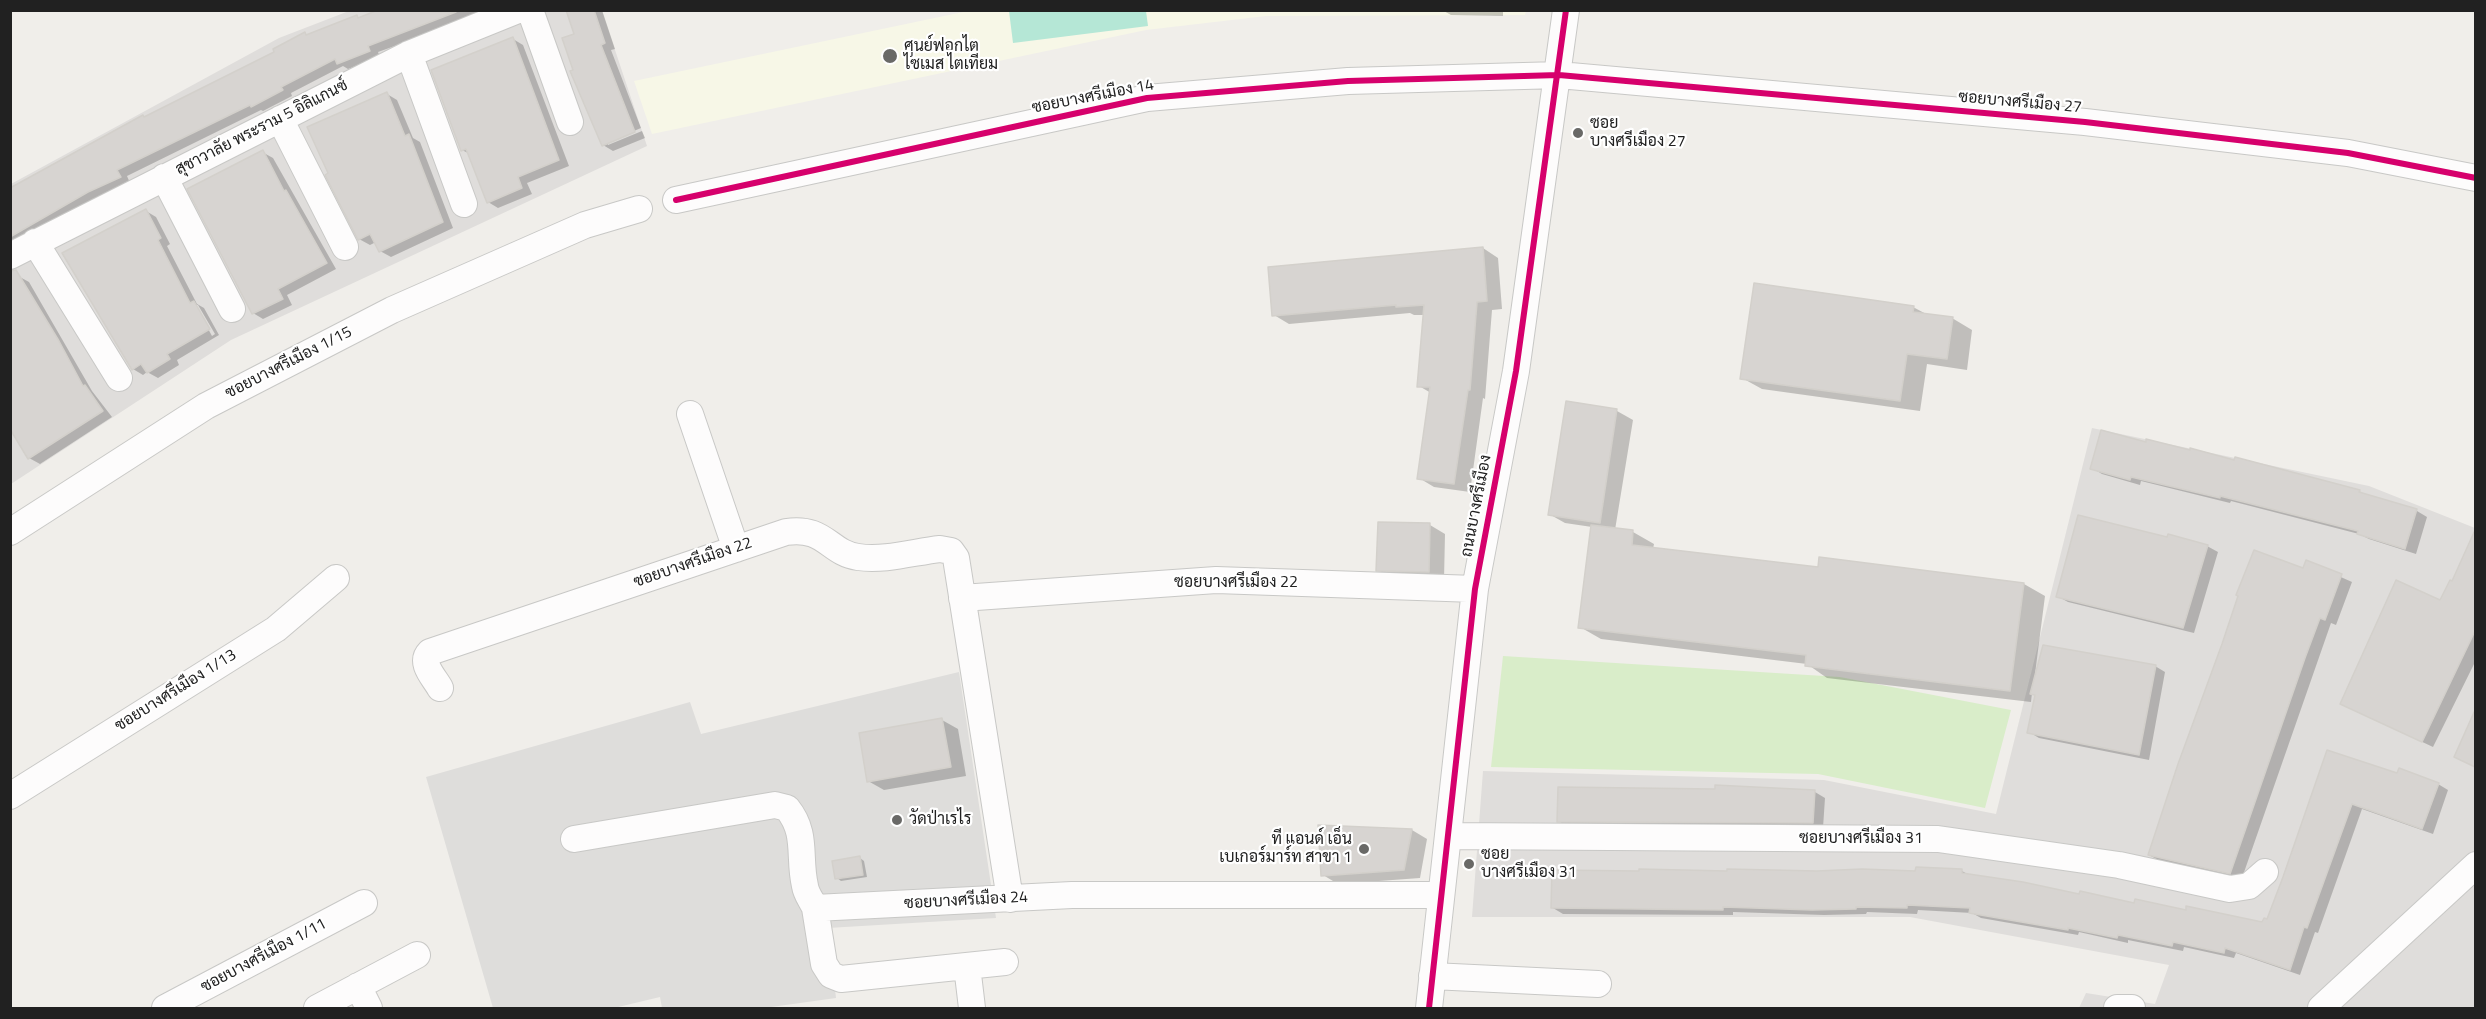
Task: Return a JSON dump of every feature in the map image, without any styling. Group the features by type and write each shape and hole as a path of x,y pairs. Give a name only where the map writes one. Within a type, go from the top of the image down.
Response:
{"street":[{"name":"สุชาวาลัย พระราม 5 อิลิแกนซ์","path":"10,256 409,54 518,10"},
{"path":"530,10 570,122"},
{"name":"ถนนบางศรีเมือง","path":"1429,1008 1474,589 1516,371 1559,75 1566,10"},
{"path":"409,54 464,204"},
{"name":"ซอยบางศรีเมือง 27","path":"1559,75 2085,122 2348,153 2475,178"},
{"name":"ซอยบางศรีเมือง 14","path":"676,200 1147,98 1348,81 1559,75"},
{"path":"280,119 345,247"},
{"path":"164,177 232,309"},
{"name":"ซอยบางศรีเมือง 1/15","path":"10,532 206,406 392,310 585,225 639,209"},
{"path":"35,242 119,378"},
{"path":"690,414 736,549"},
{"name":"ซอยบางศรีเมือง 22","path":"440,688 425,663 426,656 430,652 786,532 800,530 811,532 855,557 870,558 940,549 951,551 956,558 1010,898"},
{"name":"ซอยบางศรีเมือง 1/13","path":"10,796 276,629 336,578"},
{"name":"ซอยบางศรีเมือง 22","path":"962,598 1216,580 1474,589"},
{"path":"574,839 775,805 787,807 796,819 801,832 805,887 815,908 824,964 831,975 841,979 1005,962"},
{"name":"ซอยบางศรีเมือง 31","path":"1448,836 1938,839 2119,865 2230,889 2249,886 2265,872"},
{"path":"2321,1008 2475,865"},
{"name":"ซอยบางศรีเมือง 24","path":"815,908 1084,895 1441,895"},
{"name":"ซอยบางศรีเมือง 1/11","path":"165,1008 364,903"},
{"path":"317,1008 364,997 417,955"},
{"path":"967,966 972,1008"},
{"path":"1432,976 1598,984"},
{"path":"2118,1008 2132,1008"}],"shaded area":[{"path":"349,11 602,11 647,146 231,340 11,484 11,184 279,38"},
{"name":"ศูนย์ฟอกไต ไซเมส ไตเทียม","path":"968,11 1526,11 1525,15 1266,16 1146,30 652,134 634,81"},
{"path":"2092,428 2369,486 2475,528 2475,1008 2079,1008 2086,993 2155,1004 2169,965 1910,917 1472,917 1483,771 1824,780 1996,814"},
{"path":"959,672 996,918 828,928 836,998 764,1008 662,1008 660,997 614,1008 493,1008 426,777 690,702 701,734"}],"green space":[{"path":"1009,11 1146,11 1148,26 1013,43"},
{"path":"1503,656 1840,677 2011,710 1985,808 1818,774 1491,767"}],"building":[{"path":"378,10 456,12 368,46 370,51 337,64 335,59 281,87 283,90 251,107 250,105 117,170 121,177 88,192 10,237 10,188 143,115 144,117 274,52 273,49 305,32 306,35 357,15 358,18"},
{"path":"566,10 594,10 605,43 601,45 635,132 602,146 570,71 573,70 562,38 574,34"},
{"path":"513,37 559,160 518,177 522,188 487,203 466,149 461,151 431,70"},
{"path":"387,92 405,136 409,134 443,222 379,252 370,234 358,240 325,175 328,173 307,127"},
{"path":"263,150 284,191 286,190 327,263 278,289 283,299 252,314 187,189"},
{"path":"146,209 161,238 158,240 190,303 194,301 210,329 167,354 170,359 147,373 141,364 132,370 62,253"},
{"path":"1483,247 1487,301 1477,302 1470,390 1468,390 1454,484 1417,479 1430,387 1417,387 1424,305 1396,307 1396,305 1272,316 1268,267"},
{"path":"16,270 83,386 85,385 103,411 28,459 10,429 10,271"},
{"path":"1754,283 1914,306 1913,312 1953,317 1947,359 1907,354 1900,401 1740,379"},
{"path":"1566,401 1617,409 1600,523 1548,515"},
{"path":"2101,430 2146,442 2146,439 2190,450 2190,448 2234,460 2235,457 2360,490 2359,492 2417,509 2405,549 2357,534 2358,531 2220,496 2220,498 2131,477 2130,480 2090,469"},
{"path":"2078,515 2208,545 2183,628 2056,597"},
{"path":"1378,522 1430,523 1429,572 1376,571"},
{"path":"1591,525 1633,530 1632,545 1818,567 1819,557 2024,583 2010,691 1805,666 1806,655 1578,628"},
{"path":"2475,530 2475,631 2422,742 2340,704 2396,580 2440,600 2450,580 2452,581"},
{"path":"2254,550 2303,568 2306,560 2342,574 2325,620 2320,618 2305,658 2230,874 2148,855 2178,764 2222,644 2238,596 2236,595"},
{"path":"2043,645 2156,665 2139,755 2027,733 2035,695 2030,694"},
{"path":"2475,710 2475,767 2454,757"},
{"path":"942,718 951,767 867,782 859,733"},
{"path":"2327,750 2397,773 2399,768 2439,783 2422,829 2352,804 2307,928 2304,927 2290,970 2225,948 2224,953 2173,942 2172,946 2118,935 2117,938 1969,913 1970,908 1907,905 1907,908 1856,907 1856,909 1812,910 1723,907 1723,910 1551,908 1552,870 1817,871 1862,869 1915,871 1916,867 1962,869 1962,873 2023,882 2079,894 2080,891 2134,903 2135,899 2186,910 2186,906 2262,922 2264,918 2267,919 2283,877"},
{"path":"1715,785 1815,790 1813,823 1557,822 1558,787 1715,789"},
{"name":"ที แอนด์ เอ็น เบเกอร์มาร์ท สาขา 1","path":"1318,825 1412,829 1404,870 1321,876"},
{"path":"860,856 863,875 835,879 832,861"}],"cycle path":[{"path":"1429,1008 1475,589 1516,371 1566,10"},
{"path":"676,200 1147,98 1348,81 1559,75 2085,122 2348,153 2476,178"}],"place":[{"name":"ศูนย์ฟอกไต ไซเมส ไตเทียม","path":"890,56"},
{"name":"ซอย บางศรีเมือง 27","path":"1578,133"},
{"name":"วัดป่าเรไร","path":"897,820"},
{"name":"ที แอนด์ เอ็น เบเกอร์มาร์ท สาขา 1","path":"1364,849"},
{"name":"ซอย บางศรีเมือง 31","path":"1469,864"}]}
